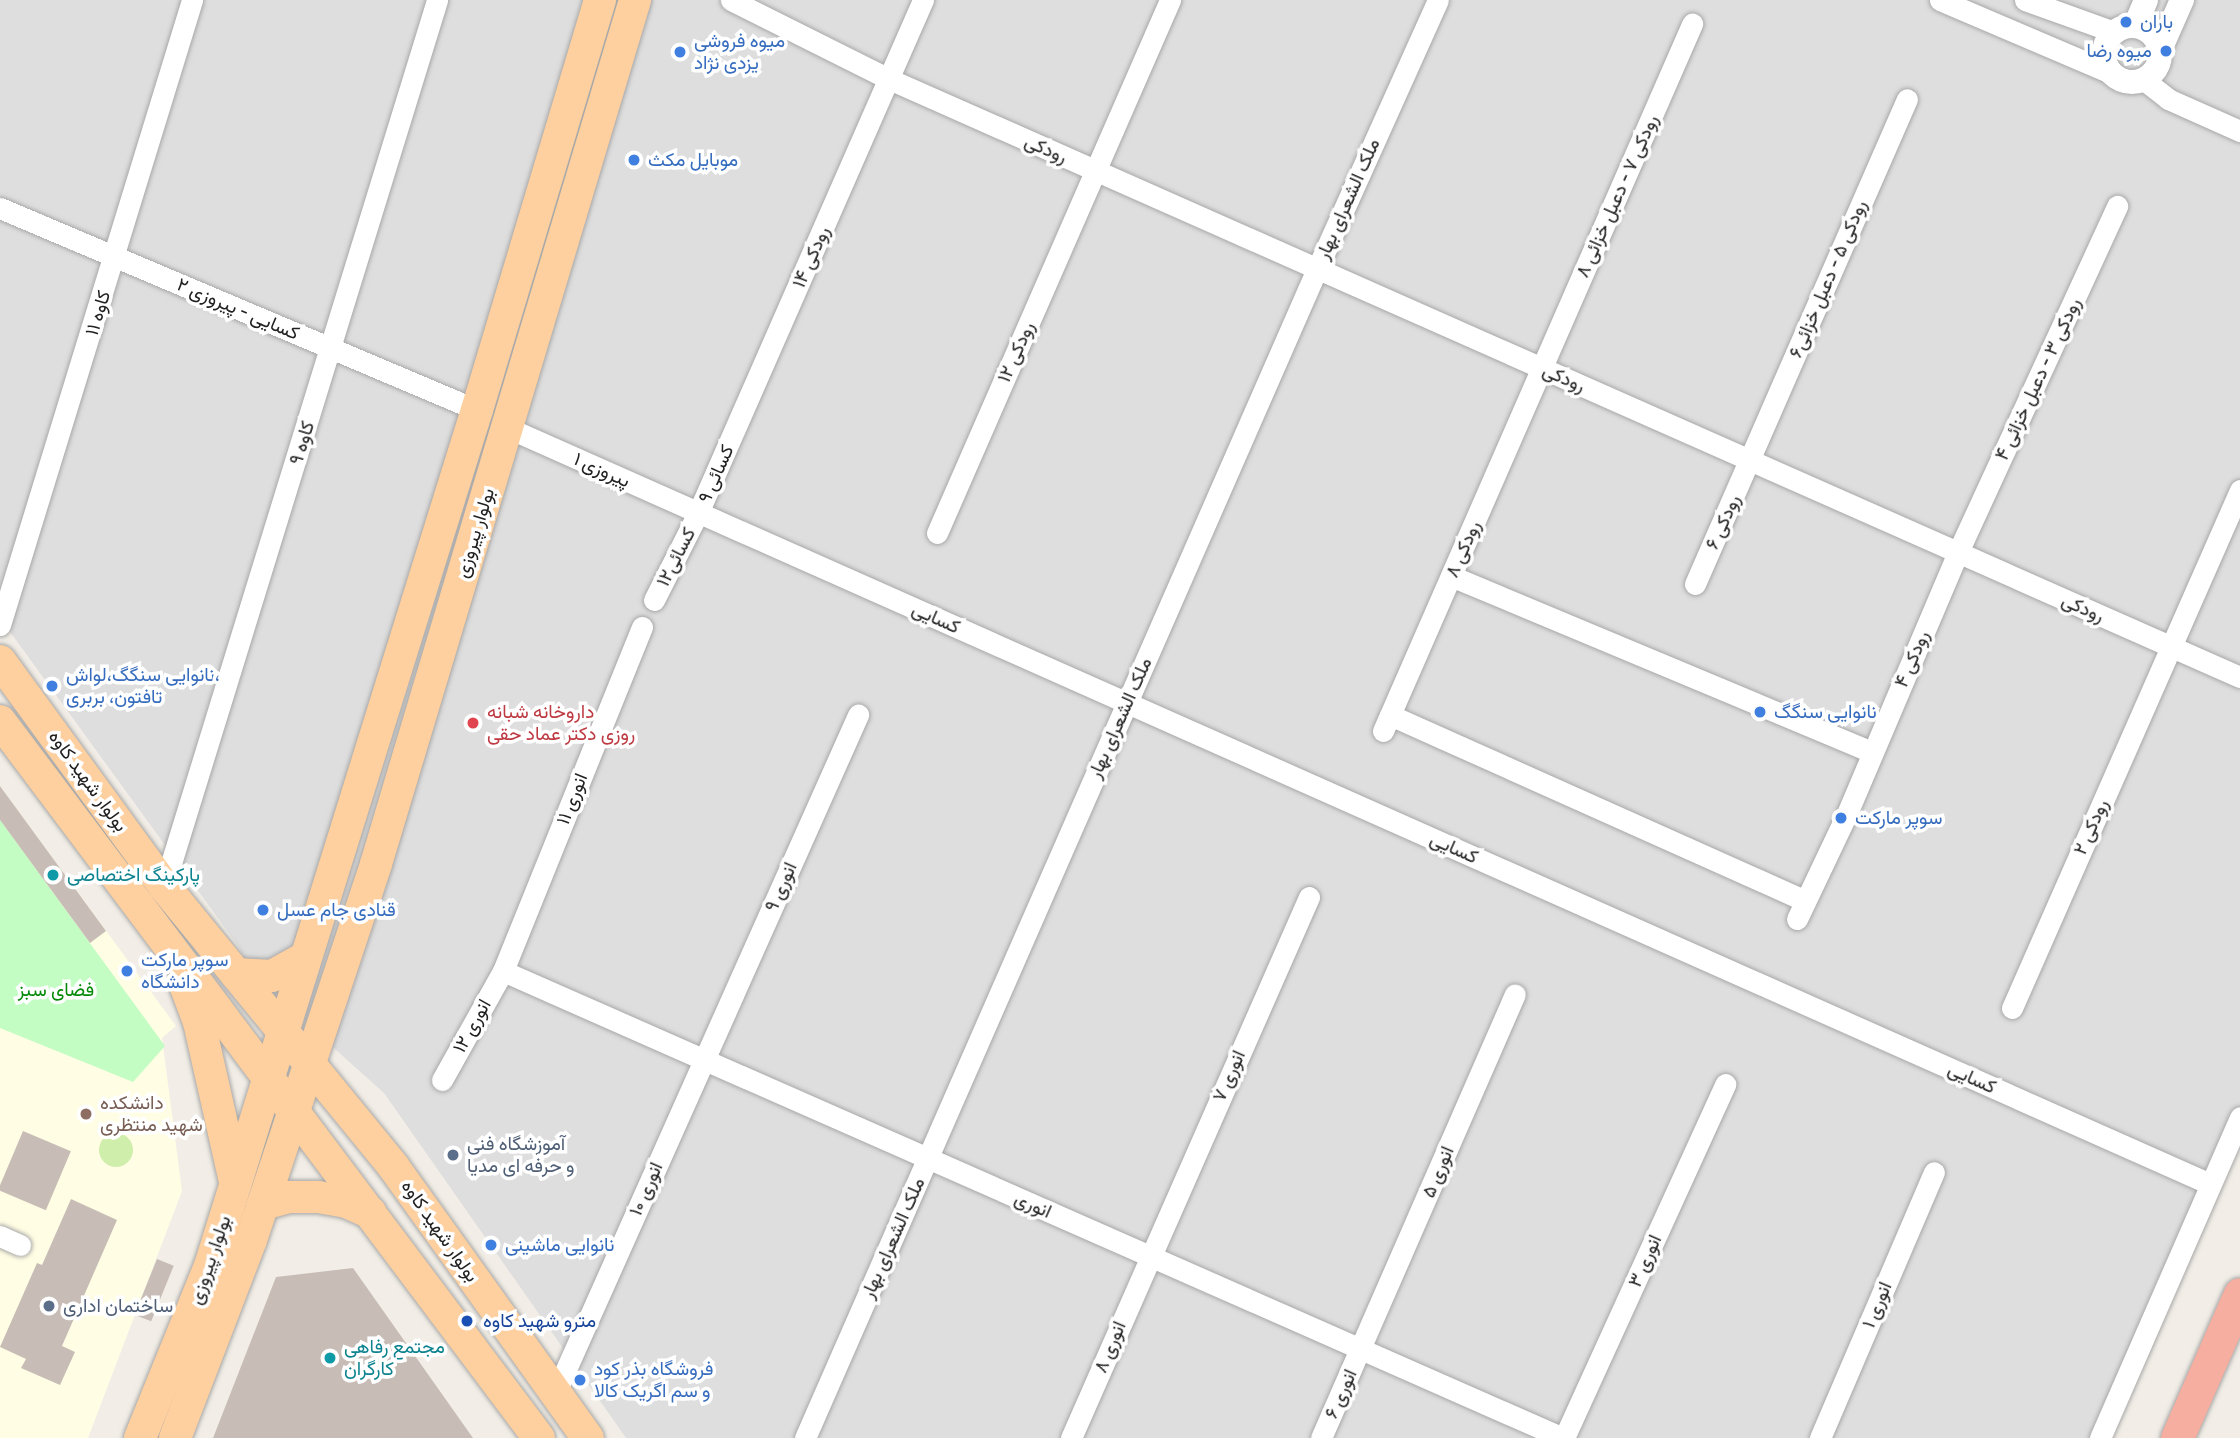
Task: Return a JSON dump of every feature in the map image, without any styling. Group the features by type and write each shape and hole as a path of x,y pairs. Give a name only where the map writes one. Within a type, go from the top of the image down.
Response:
{"highway":[{"path":"2177,1438 2240,1294"}],"main road":[{"name":"بولوار پیروزی","path":"141,1438 210,1266 477,410 600,0"},
{"name":"بولوار پیروزی","path":"175,1438 263,1204 376,864 635,0"},
{"name":"بولوار شهید کاوه","path":"0,661 164,886 393,1166 588,1438"},
{"name":"بولوار شهید کاوه","path":"0,721 295,1112"},
{"path":"172,951 199,1022 235,1184"},
{"path":"236,974 272,976 305,958"},
{"path":"295,1112 539,1438"},
{"path":"263,1204 290,1197 318,1197 346,1202 371,1213"}],"street":[{"name":"کاوه ۱۱","path":"0,625 192,0"},
{"name":"کاوه ۹","path":"164,886 437,0"},
{"name":"رودکی","path":"731,0 889,79 2240,677"},
{"name":"رودکی ۱۴","path":"733,434 923,0"},
{"name":"رودکی ۱۲","path":"937,533 1170,0"},
{"name":"ملک الشعرای بهار","path":"805,1438 1317,269 1438,0"},
{"path":"1940,0 2123,81 2144,80 2168,99 2240,131"},
{"path":"2025,0 2124,29 2149,31 2160,50"},
{"path":"2110,73 2104,52 2146,0"},
{"path":"2144,80 2159,64 2160,50 2182,0"},
{"name":"رودکی ۷ - دعبل خزائی ۸","path":"1542,368 1692,24"},
{"name":"رودکی ۵ - دعبل خزائی۶","path":"1750,460 1907,99"},
{"name":"رودکی ۳ - دعبل خزائی ۴","path":"1958,552 2118,206"},
{"name":"کسایی - پیروزی ۲","path":"0,208 477,410"},
{"name":"رودکی ۸","path":"1542,368 1387,723 1801,910"},
{"name":"پیروزی ۱","path":"506,427 698,513"},
{"name":"کسائی ۹","path":"698,513 733,434"},
{"name":"رودکی ۶","path":"1695,584 1750,460"},
{"name":"رودکی ۲","path":"2012,1008 2240,490"},
{"name":"کسایی","path":"698,513 2210,1184"},
{"name":"کسائی۱۲","path":"654,600 698,513"},
{"name":"رودکی ۴","path":"1801,910 1846,816 1958,552"},
{"path":"1451,576 1872,752"},
{"name":"انوری ۱۱","path":"503,971 642,627"},
{"name":"انوری ۹","path":"704,1060 858,715"},
{"name":"انوری ۷","path":"1150,1256 1309,897"},
{"name":"انوری","path":"503,971 1564,1438"},
{"name":"انوری ۱۲","path":"442,1080 503,971"},
{"name":"انوری ۵","path":"1361,1349 1515,995"},
{"name":"انوری ۱۰","path":"555,1394 704,1060"},
{"name":"انوری ۳","path":"1564,1438 1725,1084"},
{"path":"2100,1438 2240,1117"},
{"name":"انوری ۱","path":"1820,1438 1934,1172"},
{"path":"0,1236 20,1245"},
{"name":"انوری ۸","path":"1071,1438 1150,1256"},
{"name":"انوری ۶","path":"1321,1438 1361,1349"}],"shaded area":[{"path":"0,0 2240,0 2240,1124 2102,1438 626,1438 384,1093 258,980 236,943 0,618"},
{"name":"دانشکده شهید منتظری","path":"0,786 176,1026 162,1038 182,1191 88,1438 0,1438"}],"green space":[{"name":"فضای سبز","path":"0,820 165,1046 133,1082 0,1028"},
{"path":"116,1133 128,1138 133,1150 128,1162 116,1167 104,1162 99,1150 104,1138"}],"building":[{"name":"پارکینگ اختصاصی","path":"0,786 106,931 90,943 0,820"},
{"path":"23,1131 71,1151 46,1210 0,1191"},
{"name":"ساختمان اداری","path":"71,1199 117,1220 62,1346 75,1352 60,1385 21,1368 26,1359 0,1347 37,1263 42,1265"},
{"path":"157,1259 174,1266 151,1321 135,1315"},
{"name":"مجتمع رفاهی کارگران","path":"353,1268 473,1438 213,1438 276,1277"}],"place":[{"name":"باران","path":"2126,22"},
{"name":"میوه رضا","path":"2166,51"},
{"name":"میوه فروشی یزدی نژاد","path":"680,52"},
{"name":"موبایل مکث","path":"634,160"},
{"name":"نانوایی سنگگ،لواش، تافتون، بربری","path":"52,686"},
{"name":"نانوایی سنگگ","path":"1760,712"},
{"name":"داروخانه شبانه روزی دکتر عماد حقی","path":"473,723"},
{"name":"سوپر مارکت","path":"1841,818"},
{"name":"پارکینگ اختصاصی","path":"53,875"},
{"name":"قنادی جام عسل","path":"263,910"},
{"name":"سوپر مارکت دانشگاه","path":"127,971"},
{"name":"دانشکده شهید منتظری","path":"86,1114"},
{"name":"آموزشگاه فنی و حرفه ای مدیا","path":"453,1155"},
{"name":"نانوایی ماشینی","path":"491,1245"},
{"name":"ساختمان اداری","path":"49,1306"},
{"name":"مترو شهید کاوه","path":"467,1321"},
{"name":"مجتمع رفاهی کارگران","path":"330,1358"},
{"name":"فروشگاه بذر کود و سم اگریک کالا","path":"580,1380"}]}
